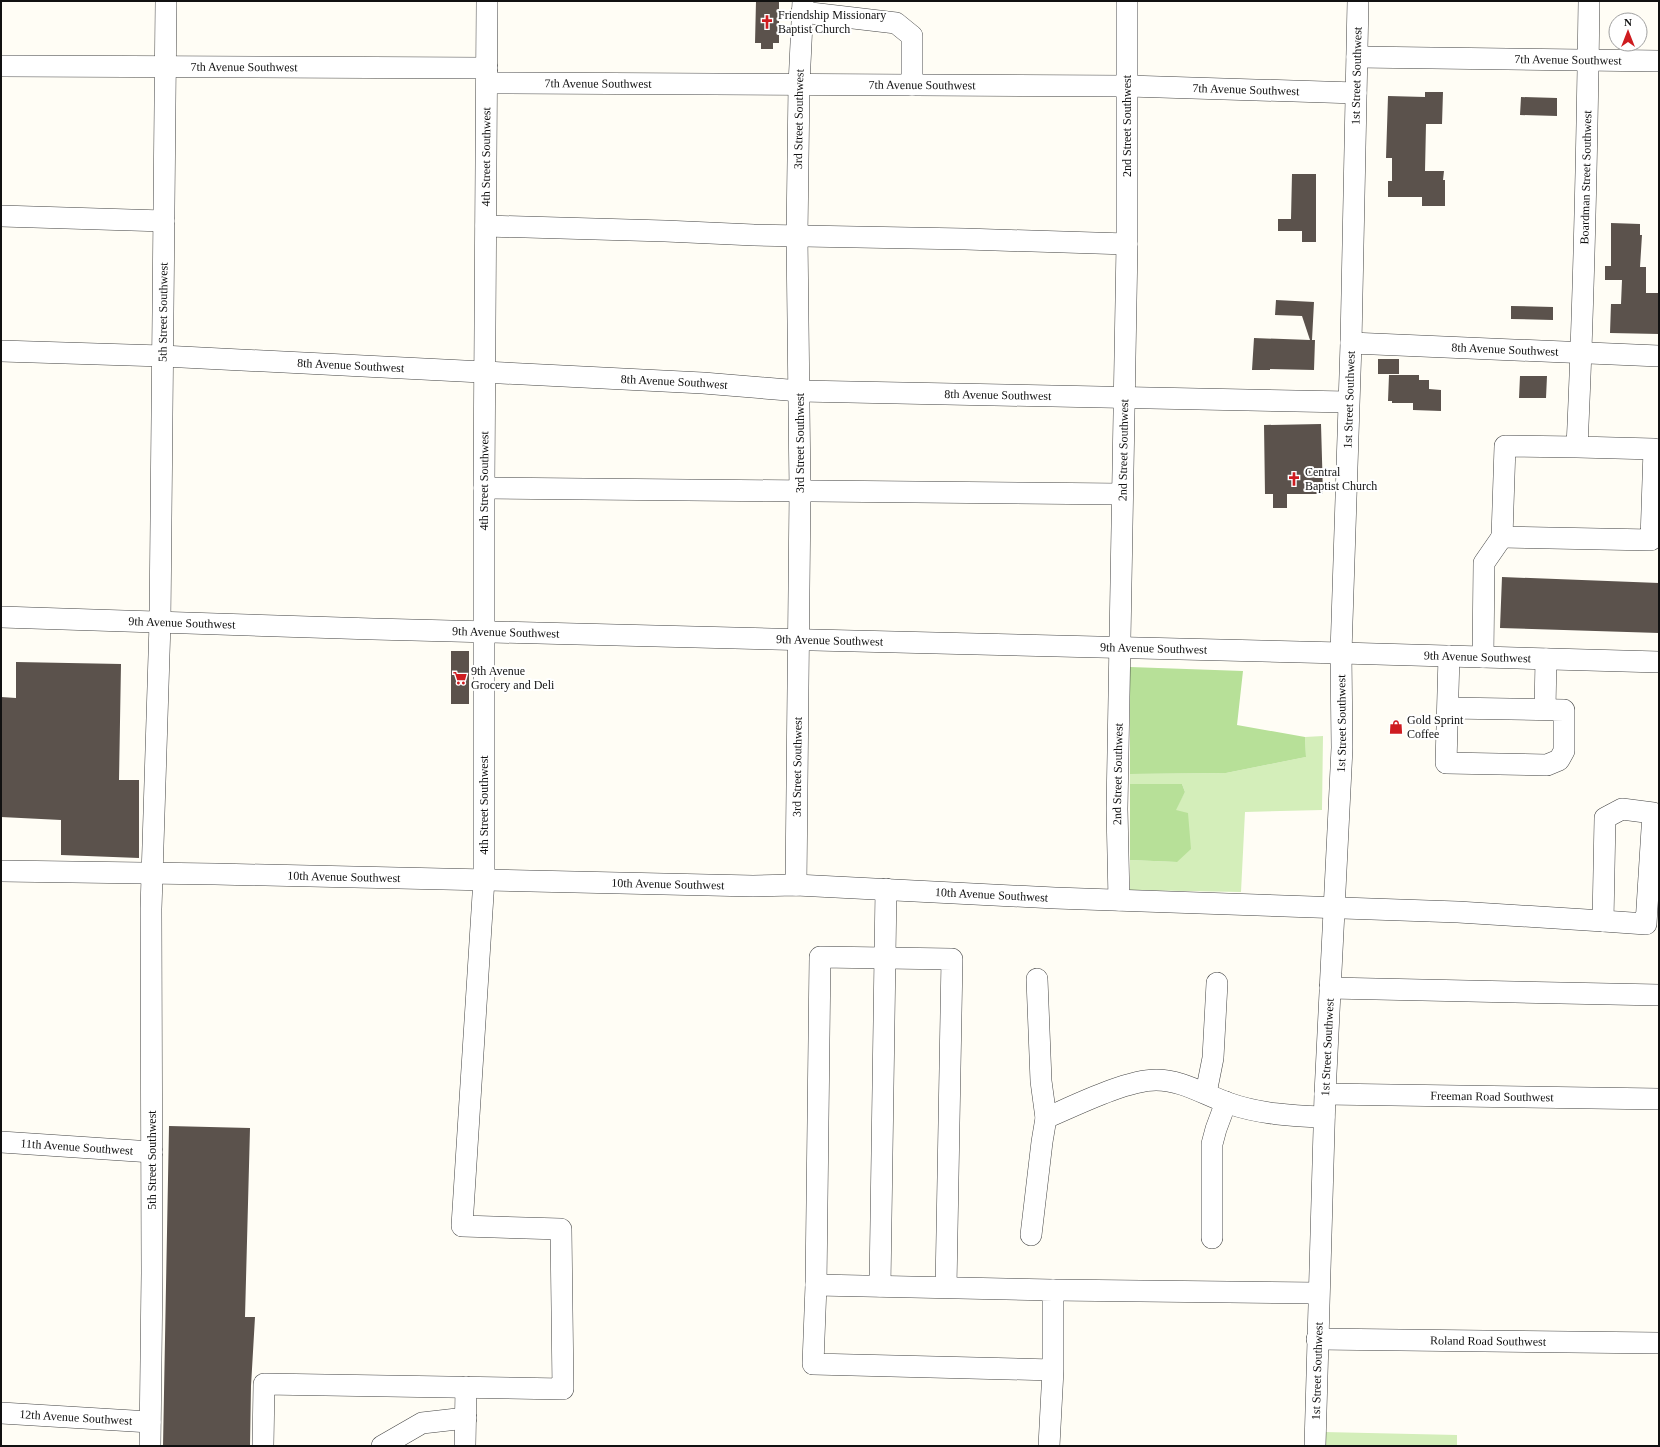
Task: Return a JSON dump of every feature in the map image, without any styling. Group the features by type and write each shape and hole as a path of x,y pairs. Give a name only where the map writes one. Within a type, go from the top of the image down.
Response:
{"street":[{"name":"5th Street Southwest","path":"150,1446 152,1273 152,873 160,623 166,1"},
{"name":"4th Street Southwest","path":"466,1387 563,1389 561,1229 462,1226 484,879 484,373 487,1"},
{"name":"2nd Street Southwest","path":"1119,900 1117,803 1127,244 1127,1"},
{"name":"1st Street Southwest","path":"1315,1446 1324,1117 1342,748 1341,653 1358,1"},
{"name":"Boardman Street Southwest","path":"1577,446 1582,353 1589,1"},
{"name":"3rd Street Southwest","path":"796,885 800,491 797,236 799,85 803,7"},
{"path":"803,7 896,23 912,36 912,85"},
{"name":"7th Avenue Southwest","path":"1357,57 1659,61"},
{"name":"7th Avenue Southwest","path":"1,66 165,67 799,85 1128,86 1356,93"},
{"path":"1,216 164,221"},
{"path":"486,226 596,228 797,236 1127,244"},
{"name":"8th Avenue Southwest","path":"1350,343 1659,356"},
{"name":"8th Avenue Southwest","path":"1,351 162,356 703,383 800,391 1348,402"},
{"path":"1483,657 1484,563 1502,536 1505,446 1577,446 1654,449 1651,540 1502,536"},
{"path":"484,488 1122,494"},
{"name":"9th Avenue Southwest","path":"1,617 160,623 1659,662"},
{"path":"1448,708 1564,710 1564,751 1559,760 1547,765 1446,763 1449,656"},
{"path":"1545,710 1546,659"},
{"name":"10th Avenue Southwest","path":"1,871 484,879 753,886 796,885 1119,900 1458,912 1646,924 1653,813 1622,809 1605,818 1603,921"},
{"path":"880,1286 886,889"},
{"path":"946,1287 952,959 820,957 814,1364 1053,1370"},
{"path":"1031,1235 1046,1118 1041,1080 1037,979"},
{"path":"1206,1093 1212,1058 1217,983"},
{"path":"1330,988 1659,995"},
{"path":"1046,1118 1103,1094 1141,1081 1167,1080 1206,1093 1226,1102 1273,1113 1324,1117"},
{"name":"Freeman Road Southwest","path":"1325,1094 1659,1099"},
{"path":"1212,1238 1212,1144 1226,1102"},
{"name":"11th Avenue Southwest","path":"1,1142 152,1152"},
{"path":"816,1285 1054,1290 1318,1293"},
{"path":"1050,1446 1054,1290"},
{"name":"Roland Road Southwest","path":"1317,1339 1659,1343"},
{"path":"263,1446 264,1384 466,1387 465,1446"},
{"name":"12th Avenue Southwest","path":"1,1413 150,1422"},
{"path":"382,1446 422,1423 466,1418"}],"green space":[{"path":"1130,667 1243,671 1237,725 1305,737 1306,757 1226,773 1130,774"},
{"path":"1323,736 1322,810 1245,812 1241,892 1130,890 1130,860 1177,862 1175,810 1185,792 1182,784 1130,784 1130,774 1226,773 1306,757 1305,737"},
{"path":"1130,784 1182,784 1185,792 1176,810 1188,813 1191,849 1177,862 1130,860"},
{"path":"1324,1432 1457,1435 1457,1446 1324,1446"}],"building":[{"name":"Friendship Missionary Baptist Church","path":"756,1 779,1 779,43 773,43 773,49 761,49 761,43 755,43"},
{"path":"1425,92 1443,92 1442,124 1426,124 1425,171 1444,171 1443,180 1445,180 1445,206 1422,206 1422,197 1388,197 1388,181 1392,181 1392,158 1386,158 1388,96 1425,97"},
{"path":"1521,97 1557,98 1557,116 1520,115"},
{"path":"1292,174 1316,174 1316,242 1302,242 1302,231 1278,231 1278,219 1291,219"},
{"path":"1611,223 1640,224 1640,235 1642,235 1640,267 1646,267 1646,293 1659,293 1659,334 1610,333 1611,304 1621,304 1622,280 1605,280 1605,266 1611,266"},
{"path":"1276,300 1314,302 1312,340 1315,340 1314,370 1252,370 1254,338 1310,340 1302,316 1275,315"},
{"path":"1511,306 1553,307 1553,320 1511,319"},
{"path":"1378,359 1399,359 1399,374 1378,374"},
{"path":"1389,375 1419,375 1419,380 1429,380 1429,389 1441,390 1441,411 1413,410 1413,403 1392,403 1392,401 1388,401"},
{"path":"1520,376 1547,376 1546,398 1519,398"},
{"name":"Central Baptist Church","path":"1321,424 1323,494 1287,494 1287,508 1273,508 1273,494 1265,494 1264,425"},
{"path":"1502,577 1659,583 1659,633 1500,628"},
{"name":"9th Avenue Grocery and Deli","path":"451,651 469,651 469,704 451,704"},
{"path":"16,662 121,664 119,780 139,780 139,858 61,855 61,820 1,817 1,697 16,698"},
{"path":"169,1126 250,1128 245,1317 255,1317 251,1386 250,1446 163,1446"}],"place":[{"name":"Friendship Missionary Baptist Church","path":"767,22"},
{"name":"Central Baptist Church","path":"1294,479"},
{"name":"9th Avenue Grocery and Deli","path":"460,678"},
{"name":"Gold Sprint Coffee","path":"1396,727"}]}
